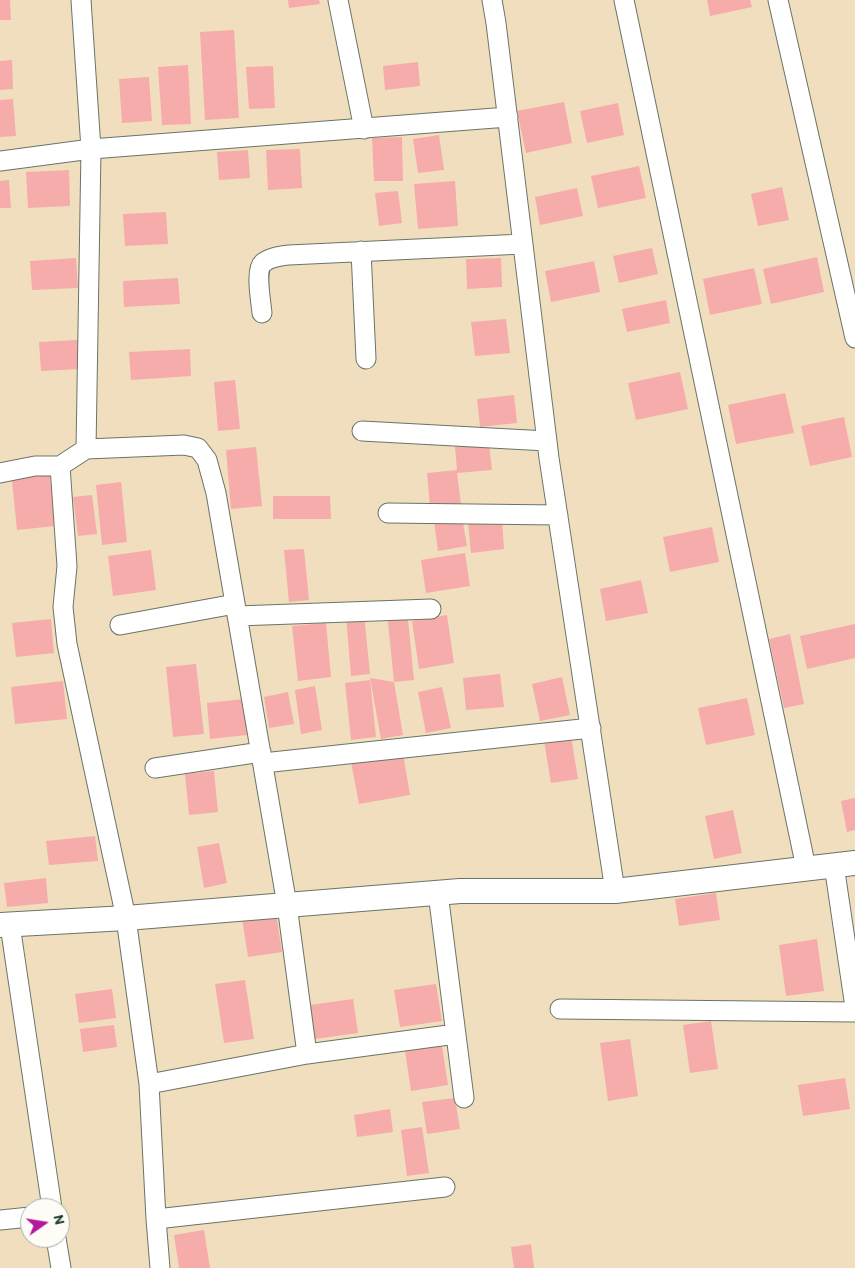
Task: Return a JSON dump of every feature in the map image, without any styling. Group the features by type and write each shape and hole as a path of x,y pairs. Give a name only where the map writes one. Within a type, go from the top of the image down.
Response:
{"street":[{"path":"80,0 91,149 86,449"},
{"path":"338,0 364,129"},
{"path":"492,0 558,515 615,891"},
{"path":"624,0 806,868"},
{"path":"778,0 853,315 855,338"},
{"path":"0,161 91,149 508,117"},
{"path":"262,313 258,271 262,264 272,258 290,255 523,244"},
{"path":"361,252 366,359"},
{"path":"362,431 548,441"},
{"path":"0,473 35,466 60,466 86,449 184,445 198,448 207,460 216,493 287,905 307,1054"},
{"path":"60,466 67,566 63,607 67,644 126,918 149,1084 160,1268"},
{"path":"388,513 558,515"},
{"path":"120,625 236,610 431,609"},
{"path":"155,768 591,728"},
{"path":"50,1198 3,924 126,918 438,892 615,891 845,864 855,1007"},
{"path":"438,892 464,1098"},
{"path":"560,1009 855,1012"},
{"path":"149,1084 307,1054 456,1034"},
{"path":"156,1219 445,1187"},
{"path":"0,1220 20,1218"},
{"path":"58,1248 61,1268"}],"building":[{"path":"0,0 10,0 11,20 0,20"},
{"path":"288,0 319,0 320,4 289,8"},
{"path":"707,0 750,0 752,7 710,16"},
{"path":"234,30 239,118 205,120 200,32"},
{"path":"12,60 13,89 0,90 0,61"},
{"path":"418,62 420,86 385,90 383,66"},
{"path":"188,65 191,124 162,125 158,67"},
{"path":"273,66 275,108 249,109 246,67"},
{"path":"149,77 152,121 122,123 119,79"},
{"path":"13,99 16,136 0,137 0,100"},
{"path":"564,102 572,143 526,153 517,111"},
{"path":"618,103 624,135 587,143 580,111"},
{"path":"439,135 444,170 418,173 413,139"},
{"path":"402,137 403,181 374,181 372,138"},
{"path":"300,149 302,188 268,190 266,150"},
{"path":"248,150 250,178 219,180 217,152"},
{"path":"639,166 646,198 598,208 591,176"},
{"path":"69,170 70,206 28,208 26,172"},
{"path":"9,180 11,208 0,208 0,181"},
{"path":"455,181 458,226 418,229 414,184"},
{"path":"782,187 789,220 758,226 751,194"},
{"path":"577,188 583,216 540,225 535,197"},
{"path":"398,191 402,223 379,226 375,193"},
{"path":"166,212 168,244 125,246 123,214"},
{"path":"652,248 658,274 619,283 613,256"},
{"path":"817,257 824,292 771,304 763,269"},
{"path":"76,258 78,288 32,290 30,261"},
{"path":"501,258 502,287 467,289 466,259"},
{"path":"594,261 600,292 551,302 545,271"},
{"path":"754,268 762,304 710,315 703,279"},
{"path":"178,278 180,304 124,307 123,281"},
{"path":"666,300 670,323 627,332 622,309"},
{"path":"506,319 510,353 475,356 471,322"},
{"path":"78,340 80,369 41,371 39,342"},
{"path":"190,349 191,376 131,380 129,352"},
{"path":"680,372 688,409 636,420 628,383"},
{"path":"235,380 240,429 218,431 214,382"},
{"path":"785,393 794,433 736,444 728,405"},
{"path":"514,395 517,423 480,427 477,399"},
{"path":"844,417 852,457 810,466 801,426"},
{"path":"489,443 492,470 457,473 461,504 430,507 427,473 457,470 455,447"},
{"path":"256,447 262,506 231,509 226,450"},
{"path":"49,467 55,526 17,530 11,471"},
{"path":"121,482 127,542 102,545 96,485"},
{"path":"92,495 97,534 78,536 73,497"},
{"path":"273,496 330,496 331,519 273,519"},
{"path":"462,517 467,546 438,551 434,521"},
{"path":"502,519 504,549 471,553 468,523"},
{"path":"712,527 719,562 670,572 663,537"},
{"path":"304,549 309,600 289,602 284,550"},
{"path":"151,550 156,590 113,596 108,556"},
{"path":"465,553 470,586 426,593 421,560"},
{"path":"641,580 648,613 606,621 600,589"},
{"path":"407,610 414,680 394,682 387,613"},
{"path":"364,614 370,674 351,676 346,616"},
{"path":"447,615 454,663 419,669 412,621"},
{"path":"51,619 54,653 16,657 12,623"},
{"path":"326,623 331,677 298,681 292,626"},
{"path":"855,624 855,658 807,669 800,636"},
{"path":"790,634 804,704 784,708 769,639"},
{"path":"196,664 204,734 173,737 166,667"},
{"path":"500,674 504,707 466,710 463,678"},
{"path":"562,677 570,715 540,721 532,684"},
{"path":"370,678 394,682 403,735 381,739"},
{"path":"370,680 376,737 351,740 345,683"},
{"path":"63,681 67,719 15,724 11,687"},
{"path":"315,686 322,730 301,734 295,690"},
{"path":"442,687 451,728 426,733 418,692"},
{"path":"288,692 294,724 269,728 264,697"},
{"path":"747,698 755,735 706,745 698,708"},
{"path":"244,699 247,735 210,739 207,703"},
{"path":"571,736 578,779 551,783 544,741"},
{"path":"403,753 410,795 359,804 351,762"},
{"path":"214,771 218,812 189,815 185,774"},
{"path":"855,798 855,830 847,832 841,801"},
{"path":"733,810 742,853 714,859 705,816"},
{"path":"95,836 98,861 49,865 46,841"},
{"path":"219,843 227,883 204,888 197,847"},
{"path":"46,878 48,903 7,907 4,883"},
{"path":"716,893 720,920 679,926 675,899"},
{"path":"275,907 282,952 248,957 241,912"},
{"path":"817,939 824,991 786,996 779,945"},
{"path":"245,980 254,1039 224,1043 215,984"},
{"path":"436,984 442,1021 400,1027 394,990"},
{"path":"112,989 116,1018 79,1023 75,994"},
{"path":"353,999 358,1033 315,1039 310,1005"},
{"path":"711,1021 718,1069 690,1073 683,1025"},
{"path":"114,1025 117,1047 83,1052 80,1029"},
{"path":"630,1039 638,1096 608,1101 600,1043"},
{"path":"442,1046 448,1085 411,1091 405,1051"},
{"path":"845,1078 850,1109 803,1116 798,1085"},
{"path":"455,1098 460,1129 427,1134 422,1102"},
{"path":"390,1109 393,1132 357,1137 354,1115"},
{"path":"422,1127 429,1173 407,1176 401,1130"},
{"path":"204,1230 210,1268 179,1268 174,1235"},
{"path":"531,1244 534,1268 514,1268 511,1247"}]}
